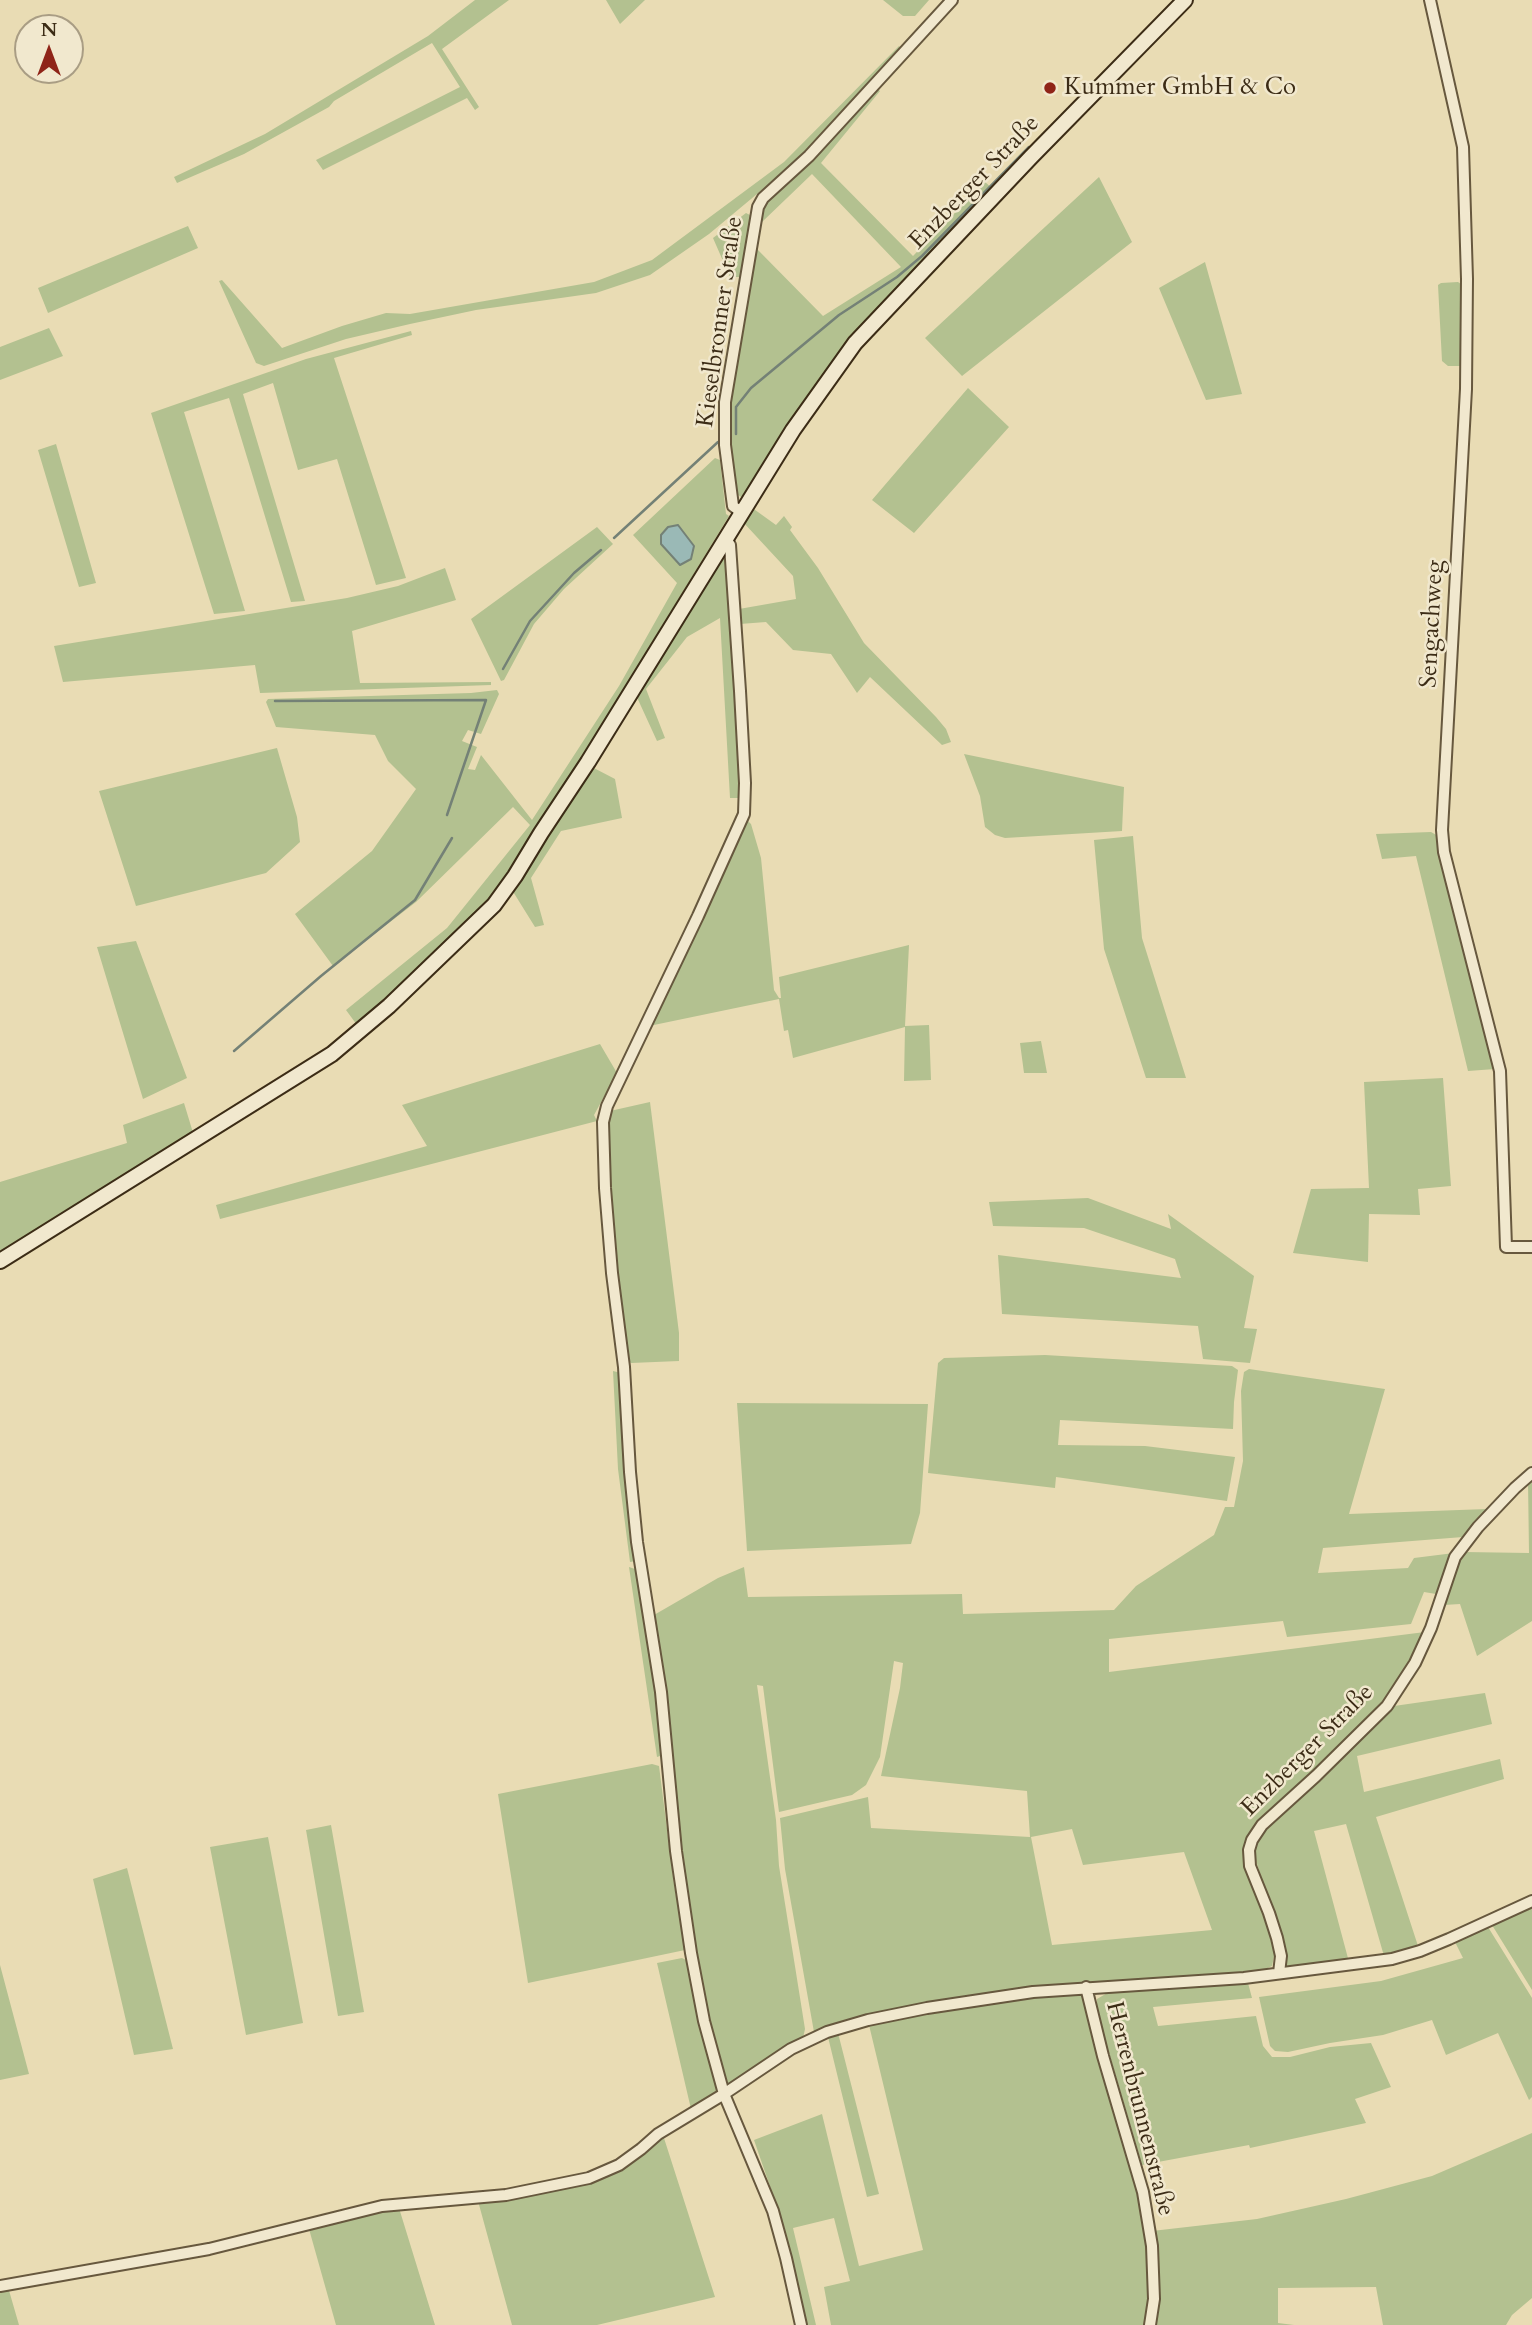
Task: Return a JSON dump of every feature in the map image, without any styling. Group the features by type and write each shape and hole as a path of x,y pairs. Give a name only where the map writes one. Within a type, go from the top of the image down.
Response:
{"main road":[{"name":"Enzberger Straße","path":"0,1261 332,1054 446,954 494,905 515,876 741,512 855,343 1185,0"}],"street":[{"name":"Kieselbronner Straße","path":"741,512 733,506 725,444 725,402 758,207 763,198 809,156 952,0"},
{"name":"Sengachweg","path":"1430,0 1463,147 1466,191 1466,389 1442,830 1444,852 1500,1071 1506,1247 1532,1247"},
{"path":"725,538 730,545 740,678 746,783 744,814 607,1106 603,1122 606,1200 624,1367 629,1472 637,1542 661,1692 676,1851 704,2021 724,2094 773,2211 801,2325"},
{"name":"Enzberger Straße","path":"1279,1973 1277,1938 1250,1866 1249,1850 1252,1840 1262,1825 1387,1706 1415,1663 1431,1628 1449,1571 1460,1550 1493,1511 1532,1474"},
{"path":"0,2286 209,2249 382,2206 506,2195 589,2178 619,2165 658,2134 791,2049 811,2038 845,2026 971,2001 1086,1987 1197,1982 1391,1959 1420,1951 1532,1901"},
{"name":"Herrenbrunnenstraße","path":"1086,1987 1143,2192 1152,2246 1154,2299 1150,2325"}],"green space":[{"path":"475,0 509,0 442,49 479,107 475,110 467,98 323,170 316,160 460,87 432,43 334,101 329,107 244,154 177,183 174,177 265,134 428,36"},
{"path":"606,0 645,0 620,24"},
{"path":"883,0 929,0 915,16 903,16"},
{"path":"899,46 903,50 805,154 709,234 650,275 596,293 476,310 346,339 264,366 256,363 219,281 222,280 282,348 386,313 410,314 594,282 652,260 784,162"},
{"path":"876,88 880,91 821,163 913,256 985,182 993,189 910,275 741,497 735,493 729,451 729,418 757,249 823,316 901,267 812,174 762,222 760,217 764,205"},
{"path":"1099,177 1132,242 962,376 925,338"},
{"path":"746,213 752,216 740,277 730,277 713,238"},
{"path":"188,226 198,248 48,313 38,288"},
{"path":"1205,262 1242,394 1206,400 1159,288"},
{"path":"1458,282 1464,286 1465,358 1461,366 1448,366 1442,361 1438,285"},
{"path":"49,328 63,356 0,380 0,347"},
{"path":"411,331 412,335 334,358 406,578 376,585 337,459 298,470 273,383 243,394 305,601 291,602 229,398 184,412 245,611 214,614 151,413 306,359"},
{"path":"968,388 1009,427 914,533 872,500"},
{"path":"56,444 96,583 79,587 38,450"},
{"path":"715,458 720,460 726,514 729,516 538,830 504,881 463,929 357,1025 346,1010 447,928 530,825 513,807 416,902 333,966 295,914 372,851 416,789 388,761 375,735 276,727 266,702 268,699 497,690 499,694 481,734 468,730 462,741 477,747 468,769 475,770 481,755 532,820 619,686 677,583 633,535"},
{"path":"751,507 776,525 784,516 792,527 790,530 818,568 864,643 936,717 946,729 951,742 942,745 870,677 857,693 831,654 793,650 766,622 740,624 739,609 796,599 793,576 743,522"},
{"path":"597,527 613,544 564,589 534,624 501,681 471,619"},
{"path":"725,547 729,550 740,798 730,798 720,618 687,637 646,689 665,738 657,741 635,693"},
{"path":"445,568 456,600 352,631 360,683 491,682 491,685 260,693 255,665 63,682 54,646 347,598 398,586"},
{"path":"277,748 297,817 300,842 266,873 136,906 99,791"},
{"path":"964,754 1124,787 1122,831 1005,838 995,835 985,827 980,796"},
{"path":"590,766 615,779 622,818 561,831 531,878 544,925 535,927 512,890"},
{"path":"745,821 751,824 761,858 774,990 779,998 779,977 909,945 905,1026 929,1025 931,1080 904,1081 905,1027 793,1058 788,1030 784,1031 779,999 649,1026 722,877"},
{"path":"1431,832 1438,836 1495,1069 1468,1071 1416,856 1382,859 1376,834"},
{"path":"1133,836 1142,938 1186,1078 1146,1078 1104,949 1094,840"},
{"path":"136,941 187,1078 143,1099 97,947"},
{"path":"1041,1041 1047,1073 1024,1073 1020,1043"},
{"path":"600,1044 617,1073 594,1115 597,1121 220,1219 216,1205 427,1146 402,1105"},
{"path":"1443,1078 1451,1186 1418,1189 1420,1215 1369,1214 1368,1262 1293,1253 1311,1189 1369,1188 1364,1082"},
{"path":"650,1102 679,1333 679,1361 631,1363 626,1358 620,1295 611,1188 609,1121 610,1111"},
{"path":"184,1103 194,1136 0,1256 0,1182 127,1143 123,1125"},
{"path":"1088,1198 1171,1229 1168,1214 1254,1276 1244,1328 1257,1329 1250,1363 1203,1359 1198,1326 1002,1314 998,1255 1181,1278 1175,1259 1084,1228 993,1226 989,1202"},
{"path":"1045,1355 1232,1366 1238,1370 1233,1429 1060,1420 1058,1445 1145,1446 1235,1457 1227,1501 1056,1477 1055,1488 928,1473 938,1363 944,1358"},
{"path":"1249,1369 1385,1389 1349,1514 1487,1509 1463,1537 1323,1548 1318,1573 1408,1568 1414,1558 1454,1553 1436,1594 1424,1592 1411,1624 1287,1637 1283,1621 1109,1639 1109,1672 1425,1632 1403,1678 1378,1712 1249,1833 1243,1850 1271,1931 1275,1952 1272,1966 1259,1972 1060,1985 990,1993 906,2008 839,2023 814,2032 785,1869 780,1818 868,1797 871,1828 1030,1837 1027,1791 881,1776 903,1663 894,1661 880,1757 866,1785 852,1795 779,1812 763,1686 757,1685 776,1820 779,1866 805,2029 803,2038 726,2084 706,2014 677,1834 654,1615 718,1578 744,1567 748,1597 962,1594 963,1614 1114,1610 1136,1586 1214,1535 1225,1507 1234,1507 1243,1461 1241,1391 1244,1372","holes":["1072,1829 1083,1865 1184,1852 1212,1930 1052,1945 1031,1837"]},
{"path":"613,1371 621,1373 636,1561 630,1562 618,1469"},
{"path":"737,1403 928,1404 920,1513 911,1544 747,1551"},
{"path":"1532,1478 1532,1621 1477,1656 1460,1604 1444,1605 1454,1572 1464,1552 1529,1553 1528,1481"},
{"path":"629,1567 638,1570 658,1692 663,1755 657,1757"},
{"path":"1485,1693 1492,1724 1357,1756 1364,1792 1500,1759 1504,1779 1376,1817 1419,1949 1384,1956 1346,1824 1314,1831 1349,1962 1289,1969 1285,1964 1284,1945 1254,1855 1258,1839 1269,1825 1394,1706"},
{"path":"652,1764 659,1766 685,1950 528,1983 498,1794"},
{"path":"331,1825 364,2012 338,2016 306,1830"},
{"path":"268,1837 303,2023 246,2035 210,1847"},
{"path":"127,1868 173,2049 134,2055 93,1879"},
{"path":"1532,1903 1532,1990 1492,1925"},
{"path":"1485,1926 1532,1998 1532,2097 1529,2100 1498,2033 1446,2055 1432,2020 1383,2035 1288,2052 1275,2051 1270,2046 1259,1997 1381,1981 1463,1958 1454,1940"},
{"path":"682,1958 686,1960 718,2092 691,2109 657,1963"},
{"path":"0,1965 29,2074 0,2080"},
{"path":"1245,1981 1252,1998 1153,2007 1158,2026 1256,2016 1263,2046 1272,2057 1290,2057 1330,2047 1371,2043 1391,2087 1355,2099 1366,2123 1250,2148 1249,2145 1142,2165 1097,2012 1097,1999 1109,1992"},
{"path":"1077,1992 1085,1996 1140,2195 1149,2256 1146,2325 831,2325 824,2287 850,2281 834,2218 793,2228 816,2325 807,2325 785,2230 754,2140 822,2114 859,2266 923,2250 869,2025 1021,1998"},
{"path":"838,2033 879,2194 867,2197 828,2037"},
{"path":"1532,2133 1532,2298 1512,2315 1506,2325 1383,2325 1376,2287 1278,2288 1278,2323 1294,2325 1153,2325 1152,2231 1257,2219 1346,2199 1432,2176"},
{"path":"663,2135 715,2297 597,2325 512,2325 478,2201 508,2199 567,2188 594,2179"},
{"path":"399,2208 435,2325 336,2325 309,2229"},
{"path":"8,2287 19,2325 0,2325 0,2289"}],"water":[{"path":"678,525 694,546 691,559 680,565 661,544 661,535 668,527"}],"waterway":[{"path":"736,434 736,407 751,388 839,315 897,277 922,256 1029,147"},
{"path":"614,538 718,442"},
{"path":"503,669 530,621 574,573 601,550"},
{"path":"275,701 486,700 447,815"},
{"path":"234,1051 415,900 452,838"}],"place":[{"name":"Kummer GmbH & Co","path":"1050,88"}]}
